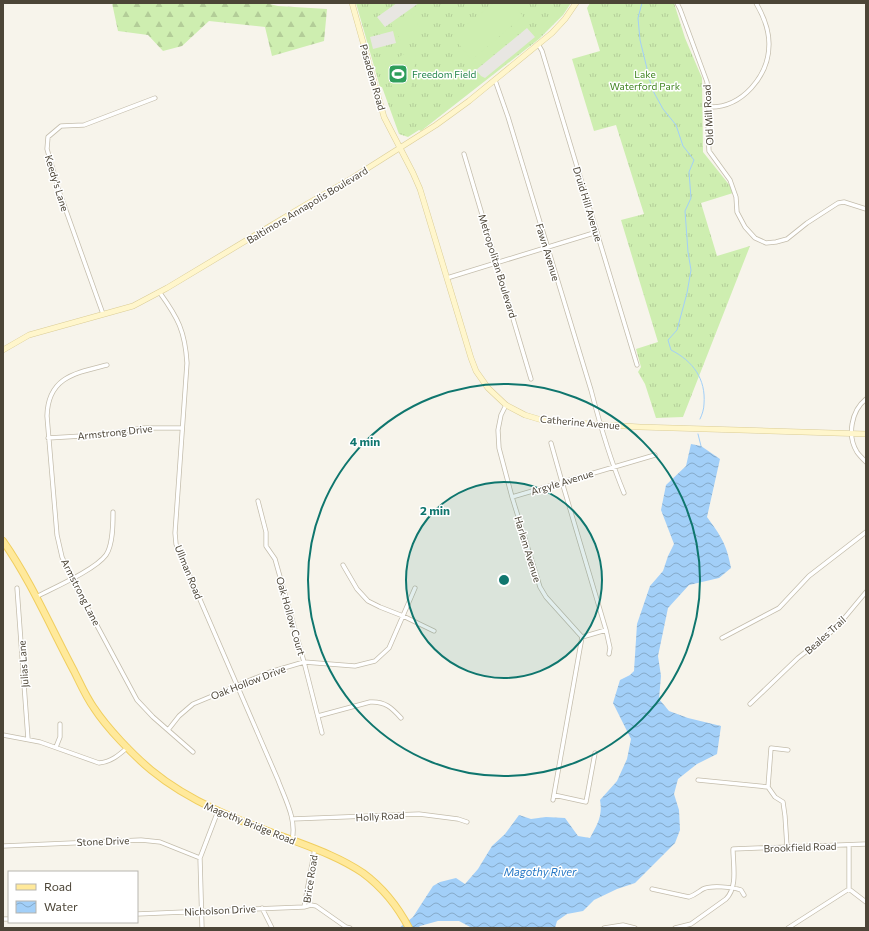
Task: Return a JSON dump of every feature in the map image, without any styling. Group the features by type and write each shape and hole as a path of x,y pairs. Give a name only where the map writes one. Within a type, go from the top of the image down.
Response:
{"main road":[{"name":"Pasadena Road","path":"352,3 381,108 386,122 400,148"},
{"name":"Baltimore Annapolis Boulevard","path":"3,350 29,335 133,306 160,292 349,180 451,115 538,44 565,19 576,3"},
{"name":"Catherine Avenue","path":"400,148 420,189 474,365 488,388 506,405 525,415 545,421 640,427 866,434"},
{"name":"Magothy Bridge Road","path":"3,541 24,574 94,708 128,747 151,770 178,790 218,811 315,848 338,858 363,873 374,882 395,906 409,928"}],"street":[{"name":"Old Mill Road","path":"677,3 707,82 709,107 709,151 730,180 736,197 737,212 745,227 755,238 766,243 776,242 787,238 838,203 844,202 866,209"},
{"path":"709,107 720,106 742,97 759,79 764,70 768,54 769,36 756,3"},
{"name":"Druid Hill Avenue","path":"538,44 542,51 636,365"},
{"name":"Fawn Avenue","path":"495,80 508,117 600,424"},
{"name":"Keedy's Lane","path":"103,314 59,191 47,149 48,137 61,126 84,125 155,98"},
{"name":"Metropolitan Boulevard","path":"464,154 532,379"},
{"path":"447,278 597,232"},
{"name":"Ullman Road","path":"160,292 177,318 186,347 175,533 176,544 278,780 292,819 294,833 292,840"},
{"name":"Armstrong Lane","path":"107,365 70,376 56,387 50,396 47,409 48,438 57,535 62,557 72,578 137,700 153,717 193,752"},
{"path":"866,399 854,413 852,433 857,452 866,462"},
{"name":"Harlem Avenue","path":"506,405 501,415 498,430 499,448 512,497 540,587 546,597 582,637"},
{"path":"600,424 613,467 624,493"},
{"name":"Armstrong Drive","path":"48,438 99,435 144,428 182,428"},
{"path":"551,443 606,630 610,648 609,654"},
{"name":"Argyle Avenue","path":"512,497 655,455"},
{"name":"Oak Hollow Court","path":"258,501 266,532 266,546 275,559 322,733"},
{"path":"36,597 93,566 106,555 111,539 113,512"},
{"path":"722,638 779,608 808,576 866,532"},
{"path":"343,565 357,589 368,601 434,631"},
{"name":"Julias Lane","path":"17,588 28,739"},
{"name":"Oak Hollow Drive","path":"168,730 180,716 194,704 270,672 304,662 355,666 375,660 389,648 415,588"},
{"name":"Beales Trail","path":"750,704 798,658 836,628 866,592"},
{"path":"553,800 582,637 606,630"},
{"path":"318,716 370,702 376,702 386,704 401,718"},
{"path":"56,747 60,737 60,724"},
{"path":"3,734 56,747 92,761 99,762 105,762 113,759 128,747"},
{"path":"787,847 783,802 775,797 768,787 771,748 788,750"},
{"path":"554,795 586,802 595,753"},
{"path":"698,780 768,787"},
{"path":"202,928 200,858 218,811"},
{"name":"Holly Road","path":"292,819 419,814 458,818 467,822"},
{"name":"Stone Drive","path":"3,846 141,840 160,842 200,858"},
{"name":"Brookfield Road","path":"733,887 733,849 866,844"},
{"path":"849,845 849,889"},
{"name":"Brice Road","path":"315,848 304,907 310,905 316,906 346,927 350,928"},
{"path":"675,928 697,921 726,899 731,894 733,887"},
{"path":"652,889 689,897 695,895 702,889 733,887 741,890 744,895"},
{"path":"849,889 866,902"},
{"path":"788,928 849,889"},
{"name":"Nicholson Drive","path":"138,914 304,907"},
{"path":"262,908 272,928"},
{"path":"604,928 622,925 635,928"}],"green space":[{"path":"112,3 265,3 278,6 327,9 324,41 272,56 265,27 209,21 182,46 163,51 148,35 118,31"},
{"path":"356,3 571,3 563,15 539,39 421,131 419,130 408,137 399,134 382,87 380,87"},
{"path":"494,3 512,3 523,16 472,60 452,36"},
{"name":"Lake Waterford Park","path":"590,3 674,3 685,38 702,78 703,152 731,187 733,193 701,203 717,256 750,246 683,417 656,418 645,384 638,372 641,367 636,349 658,342 621,220 644,214 616,125 594,131 572,59 600,51 587,8"},
{"path":"410,12 421,29 402,42 391,25"},
{"name":"Freedom Field","path":"404,54 416,56 410,95 396,93 385,75 381,72 381,68 385,67 384,65"}],"shaded area":[{"path":"397,3 419,3 385,27 377,17"},
{"path":"527,28 535,37 485,78 481,76 476,70"},
{"path":"393,31 396,43 373,49 370,37"}],"water":[{"name":"Magothy River","path":"691,444 701,446 720,459 707,517 723,541 728,553 731,568 719,578 689,585 668,608 658,656 661,676 659,699 669,711 688,718 721,726 717,754 697,764 678,779 674,794 679,810 680,830 675,843 635,883 617,889 594,900 583,911 567,914 557,921 555,928 472,928 459,921 438,921 420,926 418,928 399,928 413,917 433,886 440,882 456,878 465,884 478,869 492,846 505,834 519,815 531,819 546,817 565,818 578,836 590,838 600,816 600,800 617,781 627,759 631,739 613,703 620,680 630,675 634,671 637,624 650,586 663,571 674,544 661,510 666,485 686,466"}],"waterway":[{"name":"Magothy River","path":"642,3 638,18 640,40 652,89 663,109 676,125 683,146 694,160 689,172 691,198 685,211 691,270 687,293 677,330 668,340 671,350 679,354 692,365 700,379 704,395 704,408 700,419"},
{"name":"Magothy River","path":"698,434 701,446"}],"place":[{"name":"Freedom Field","path":"398,74"}]}
